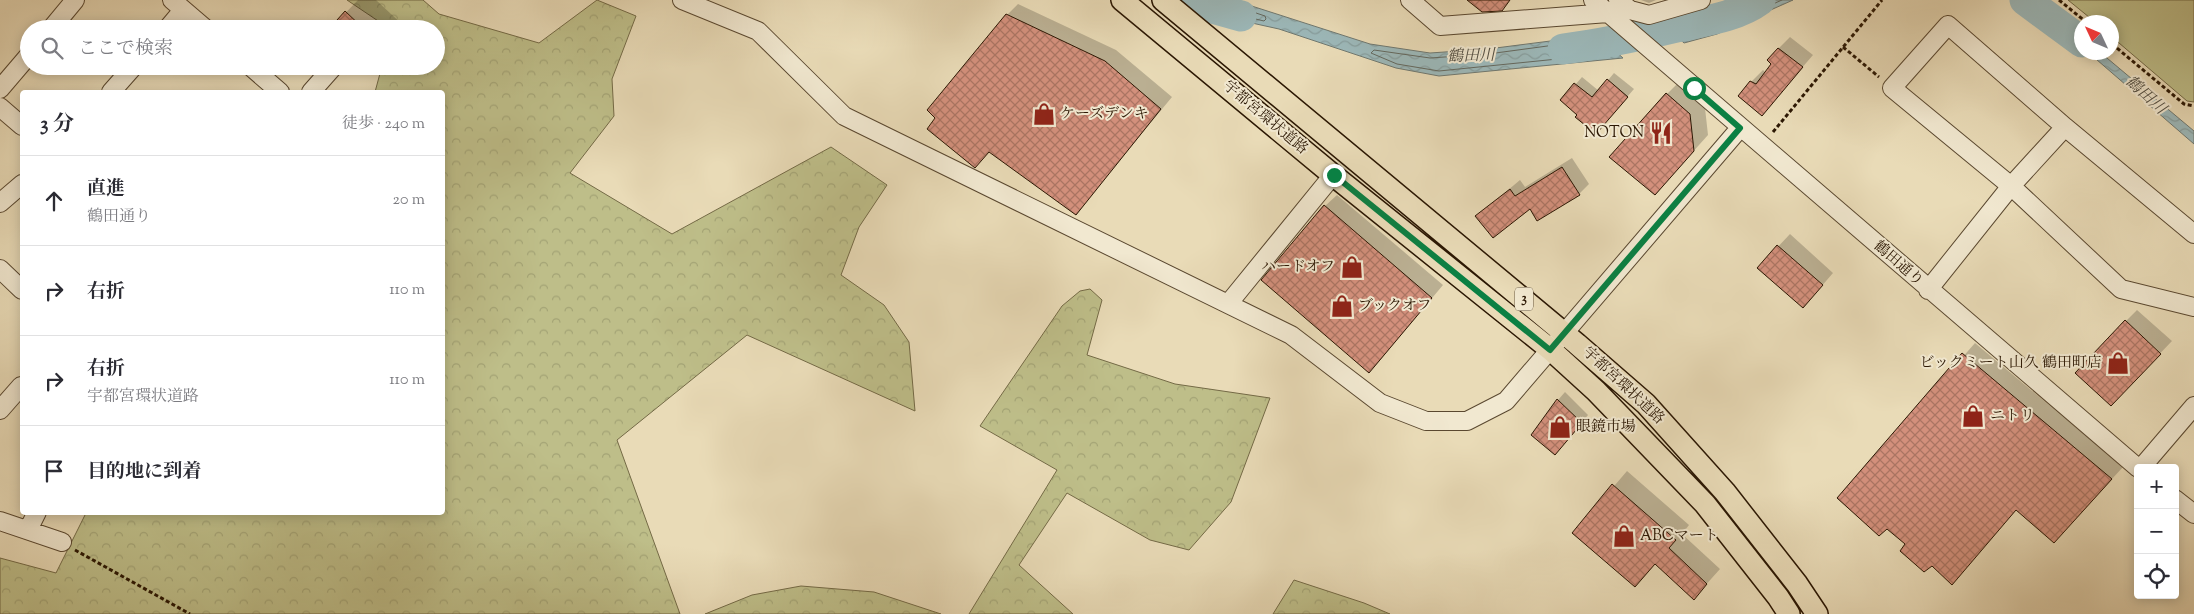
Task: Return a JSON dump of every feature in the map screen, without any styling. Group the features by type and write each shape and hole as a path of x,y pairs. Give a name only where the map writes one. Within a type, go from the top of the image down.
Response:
{"main road":[{"name":"宇都宮環状道路","path":"1122,0 1550,350 1596,391 1705,504 1778,597 1789,614"},
{"name":"宇都宮環状道路","path":"1163,0 1565,334 1646,404 1725,492 1817,614"}],"street":[{"path":"58,20 75,0"},
{"path":"684,0 758,31 844,116 1291,335 1380,403 1426,421 1467,421 1506,401 1740,128"},
{"path":"1410,0 1440,26 1613,6"},
{"path":"1593,0 1649,16 1701,0"},
{"path":"171,20 178,5 196,20"},
{"name":"鶴田通り","path":"1613,6 1626,28 1660,58 1928,290 2134,465"},
{"path":"2194,234 1948,25 1892,88 2011,186 2122,289 2194,307"},
{"path":"0,89 20,66"},
{"path":"113,90 126,75"},
{"path":"260,75 278,90"},
{"path":"312,90 326,75"},
{"path":"0,108 20,124"},
{"path":"1928,290 2011,186 2066,127"},
{"path":"1228,304 1334,175"},
{"path":"0,203 20,186"},
{"path":"0,269 20,288"},
{"path":"0,410 20,387"},
{"path":"2145,464 2194,406"},
{"path":"2179,502 2194,514"},
{"path":"28,530 36,515"},
{"path":"0,521 62,542"}],"path":[{"path":"1761,146 1882,0"},
{"path":"2059,0 2077,15"},
{"path":"1843,47 1892,88"},
{"path":"2119,50 2184,104 2194,106"},
{"path":"62,542 190,614"}],"green space":[{"path":"347,0 423,0 439,14 539,43 597,0 636,16 612,79 614,116 570,173 672,234 831,147 887,185 859,227 841,275 884,305 909,342 915,411 747,335 617,440 680,614 0,614 0,558 56,573 85,515 445,515 445,90 376,90 380,75 445,75 445,20 377,20"},
{"path":"2068,0 2194,0 2194,102 2187,101 2119,43 2119,15 2086,15"},
{"path":"1090,289 1102,300 1087,355 1175,384 1270,398 1231,502 1189,550 1150,540 1067,493 1019,565 1073,614 969,614 1057,470 980,426 1062,306 1080,291"},
{"path":"1294,580 1364,603 1390,614 1273,614"},
{"path":"801,586 874,592 941,614 705,614 752,595"}],"water":[{"path":"1195,0 1233,0 1370,44 1430,53 1488,49 1597,35 1623,58 1439,76 1396,68 1279,29 1211,14"},
{"path":"1737,0 1793,0 1717,34 1684,43 1667,27 1697,18"},
{"path":"2025,0 2040,0 2074,30 2074,41"},
{"path":"2097,60 2109,60 2194,131 2194,144"}],"building":[{"path":"1467,0 1510,0 1502,11 1482,12"},
{"path":"345,11 354,20 337,20"},
{"name":"ケーズデンキ","path":"1006,14 1105,61 1161,109 1076,215 989,152 975,168 927,129 935,118 927,110"},
{"path":"1778,48 1803,67 1762,116 1738,96 1750,81 1756,84 1771,64 1767,60"},
{"path":"1607,79 1628,97 1596,134 1575,117 1577,115 1560,100 1574,83 1592,97"},
{"name":"NOTON","path":"1666,93 1690,114 1694,151 1655,195 1609,157"},
{"path":"1562,167 1580,195 1537,221 1530,209 1493,238 1475,216 1510,189 1515,196"},
{"path":"1324,205 1432,298 1369,373 1261,280"},
{"path":"1777,245 1823,285 1803,308 1757,268"},
{"name":"ビックミート山久 鶴田町店","path":"2125,320 2161,354 2111,406 2075,373"},
{"name":"ニトリ","path":"1962,353 2112,479 2054,543 2016,510 1952,585 1932,566 1924,572 1900,551 1905,544 1887,529 1879,536 1837,498"},
{"path":"1557,399 1582,423 1555,455 1531,435"},
{"name":"ABCマート","path":"1612,484 1676,540 1669,548 1707,584 1694,600 1655,564 1635,587 1572,533"}],"waterway":[{"name":"鶴田川","path":"1184,0 1241,16"},
{"name":"鶴田川","path":"1563,49 1620,40 1720,18 1741,11 1760,0"},
{"name":"鶴田川","path":"2025,0 2074,36"}],"place":[{"name":"ケーズデンキ","path":"1044,114"},
{"name":"NOTON","path":"1661,133"},
{"name":"ハードオフ","path":"1352,267"},
{"name":"ブックオフ","path":"1342,306"},
{"name":"ビックミート山久 鶴田町店","path":"2118,363"},
{"name":"ニトリ","path":"1973,416"},
{"name":"眼鏡市場","path":"1560,427"},
{"name":"ABCマート","path":"1624,536"}],"route":[{"path":"1334,175 1550,350 1740,128 1694,88"}]}
